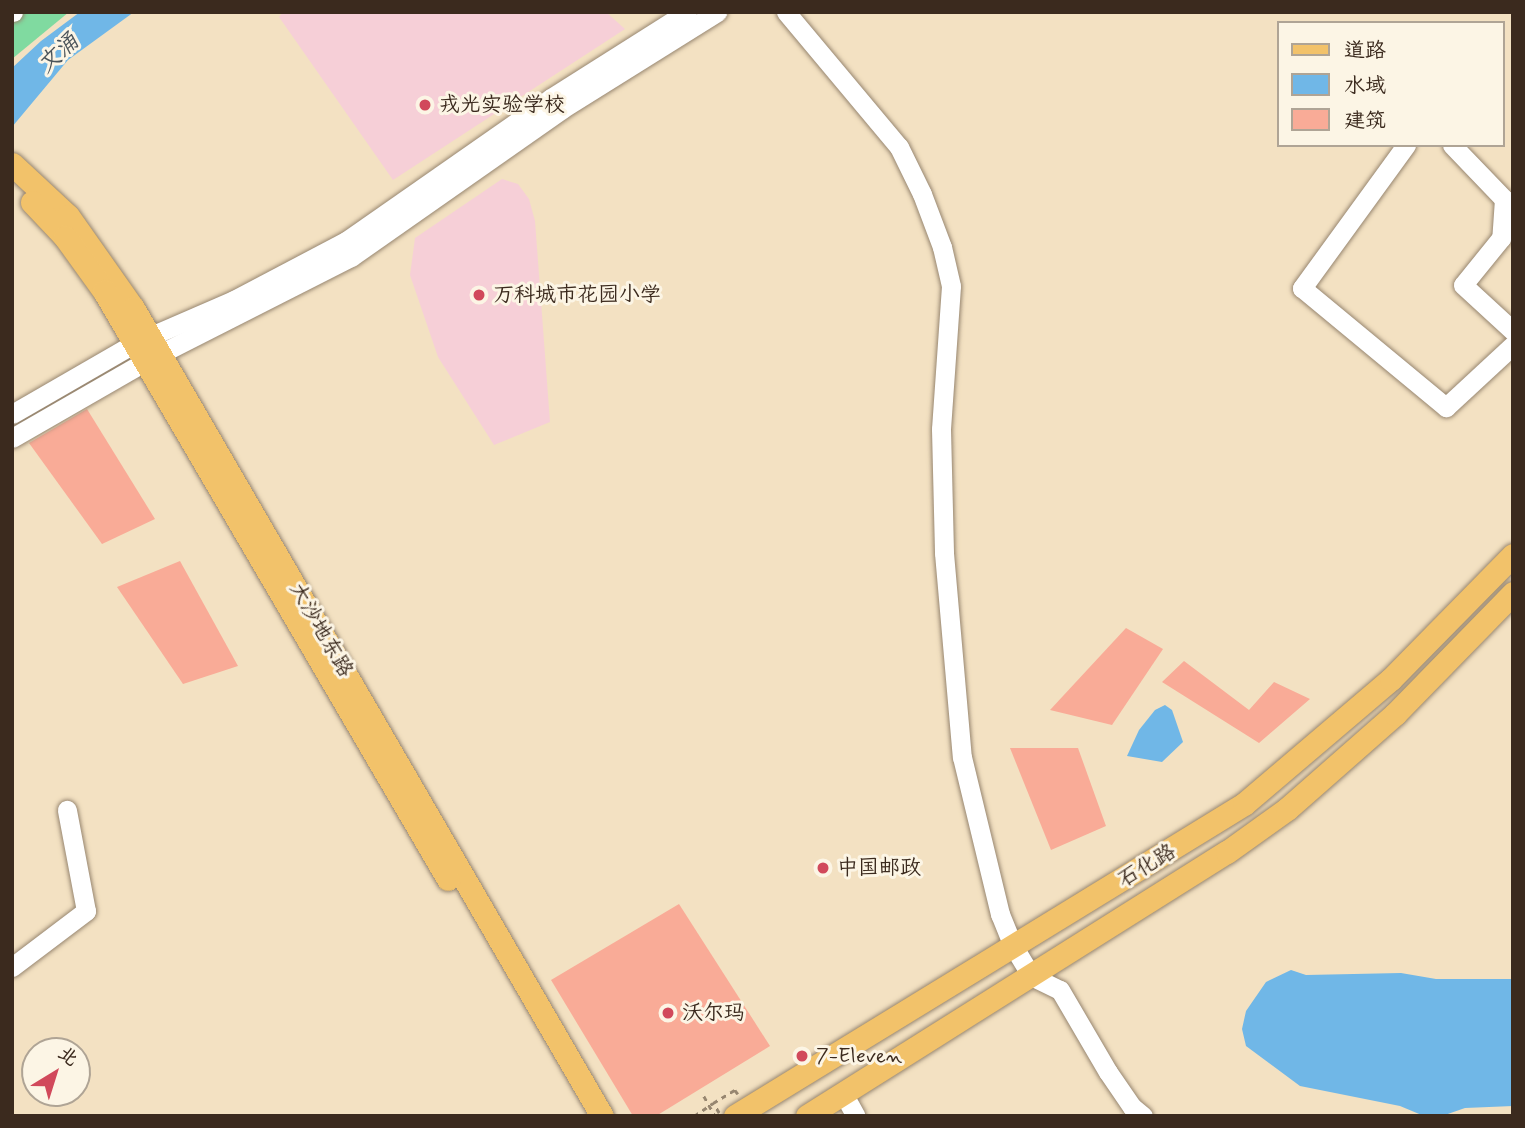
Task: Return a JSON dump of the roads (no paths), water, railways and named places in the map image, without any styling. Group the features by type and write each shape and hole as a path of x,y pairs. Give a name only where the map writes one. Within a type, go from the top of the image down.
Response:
{"main road":[{"name":"大沙地东路","path":"12,164 68,216 86,239 300,631 587,1116"},
{"name":"大沙地东路","path":"12,183 65,237 148,349 602,1116"},
{"name":"石化路","path":"722,1111 1134,874 1244,804 1391,679 1513,555"},
{"name":"石化路","path":"807,1116 1227,852 1287,809 1395,714 1513,593"}],"street":[{"path":"12,438 148,349 345,241 551,98 687,12"},
{"path":"12,414 351,257 562,109 717,12"},
{"path":"786,12 899,147 922,194 942,247 951,286 941,429 944,553 962,757 1000,914 1012,944 1031,976 1060,990 1108,1072 1132,1107 1143,1116"},
{"path":"796,12 815,44"},
{"path":"1405,147 1301,288 1446,407 1513,345"},
{"path":"1454,147 1504,199 1501,238 1463,285 1513,331"},
{"path":"12,967 86,911 67,810"},
{"path":"843,1093 856,1116"}],"water":[{"name":"文涌","path":"80,12 134,12 68,60 12,127 12,68 41,41"},
{"path":"1165,705 1172,710 1183,742 1162,762 1127,756 1139,730 1155,710"},
{"path":"1291,970 1306,975 1401,973 1436,979 1513,979 1513,1106 1465,1108 1442,1116 1424,1116 1400,1106 1300,1086 1246,1046 1242,1029 1246,1011 1266,982"}],"place":[{"name":"戎光实验学校","path":"425,105"},
{"name":"万科城市花园小学","path":"479,295"},
{"name":"中国邮政","path":"823,868"},
{"name":"沃尔玛","path":"668,1013"},
{"name":"7-Eleven","path":"802,1056"}]}
